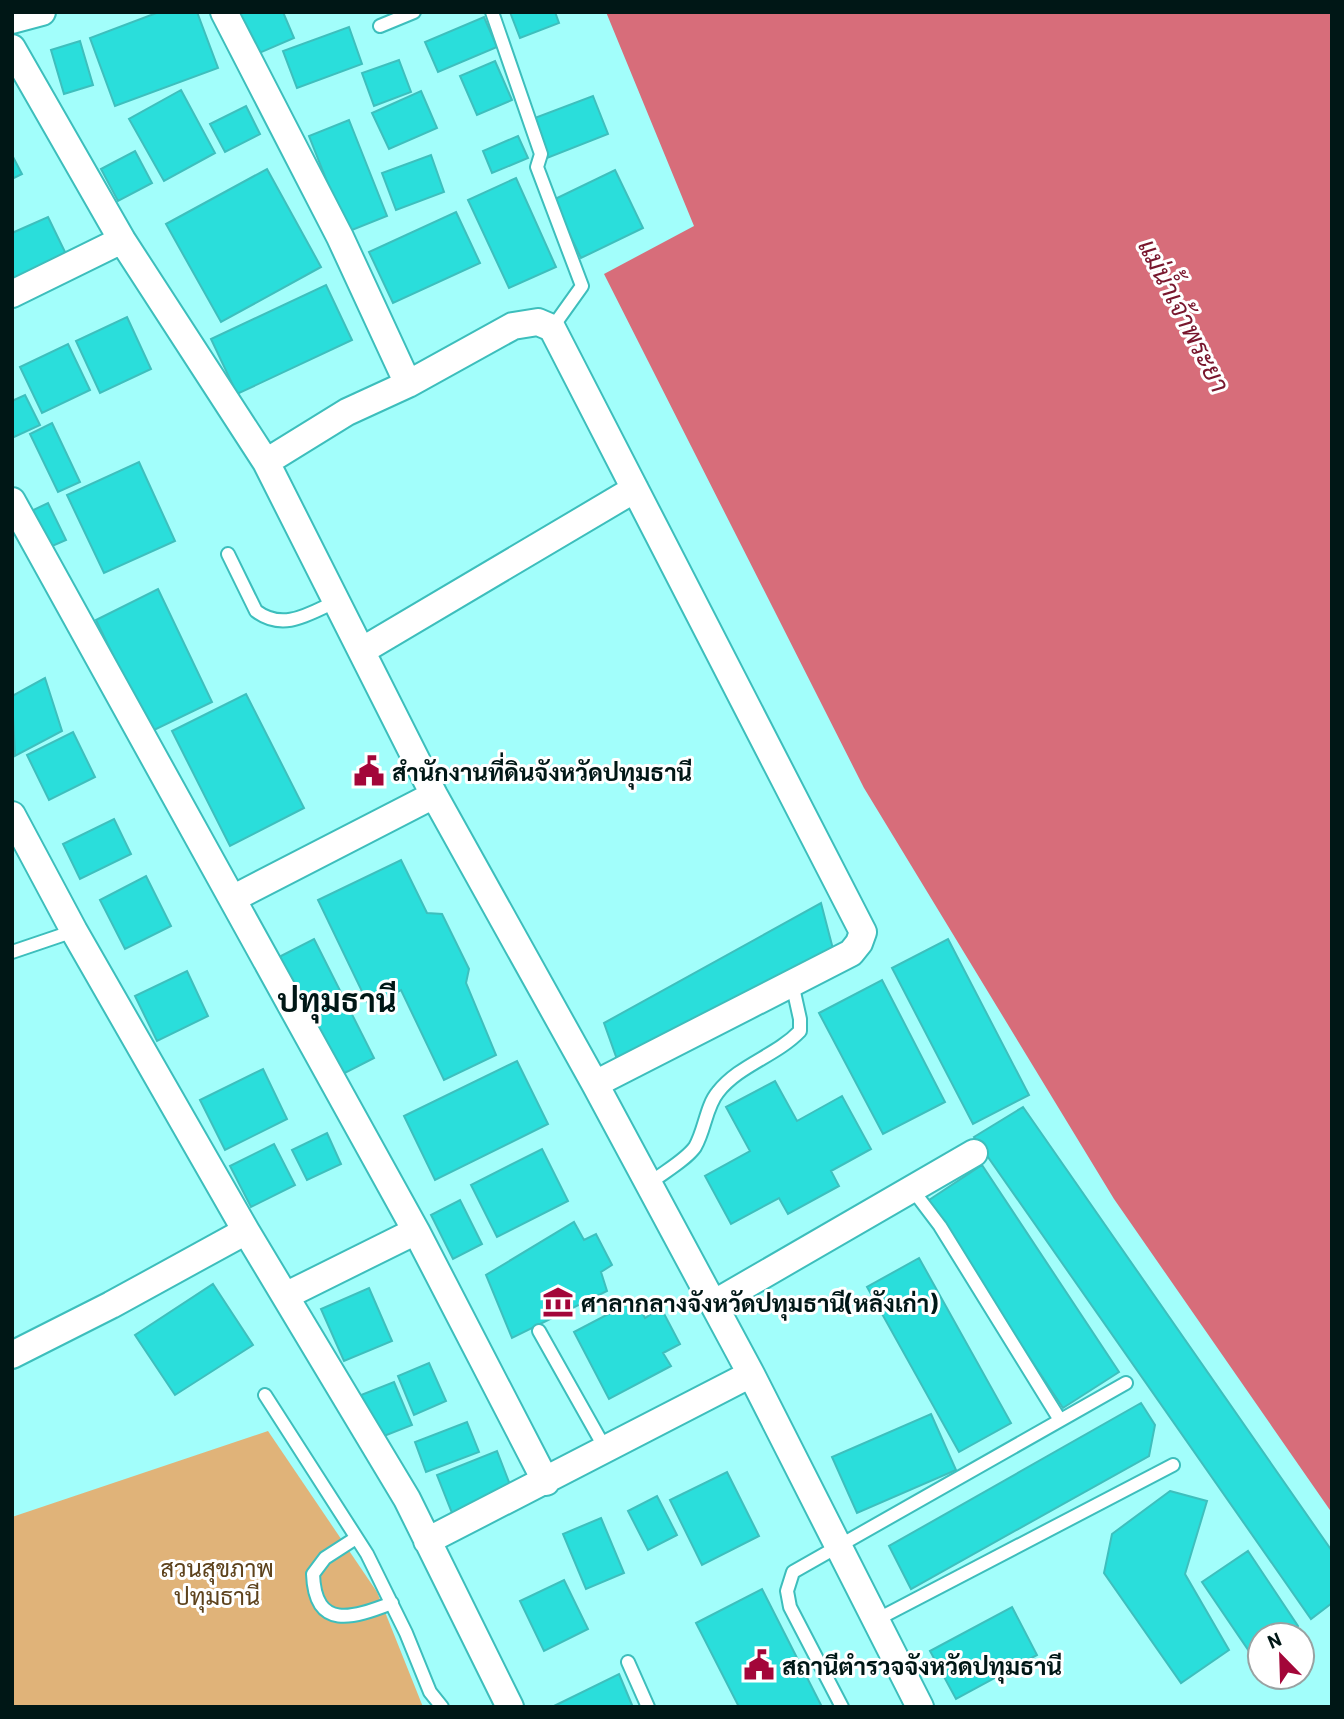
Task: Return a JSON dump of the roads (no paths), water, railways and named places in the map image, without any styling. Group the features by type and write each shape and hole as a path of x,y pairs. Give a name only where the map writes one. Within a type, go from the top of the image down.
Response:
{"street":[{"path":"12,20 42,12"},
{"path":"224,12 340,237 408,384"},
{"path":"12,48 122,240 266,462 363,650 433,795 595,1084 751,1374 920,1707"},
{"path":"12,294 122,240"},
{"path":"266,462 346,412 408,384 513,326 538,322 552,328 863,932 851,953 595,1084"},
{"path":"363,650 635,489"},
{"path":"12,501 416,1231 546,1482"},
{"path":"234,898 433,795"},
{"path":"12,815 74,931 246,1231 407,1499 510,1707"},
{"path":"713,1304 974,1153"},
{"path":"12,1355 111,1305 246,1231"},
{"path":"285,1296 416,1231"},
{"path":"428,1541 751,1374"}],"lane":[{"path":"380,26 414,12"},
{"path":"492,12 541,154 537,167 582,286 552,328"},
{"path":"228,554 256,611 264,617 280,622 297,619 337,601"},
{"path":"12,952 74,931"},
{"path":"649,1184 694,1149 708,1121 715,1094 734,1074 787,1044 800,1031 800,1018 792,983"},
{"path":"912,1189 940,1226 1060,1420"},
{"path":"539,1331 606,1450"},
{"path":"842,1707 790,1607 787,1591 793,1572 1126,1383"},
{"path":"265,1395 356,1538 392,1603 430,1692 442,1707"},
{"path":"876,1620 1173,1465"},
{"path":"356,1538 325,1558 313,1574 313,1591 321,1607 336,1616 357,1617 392,1603"},
{"path":"628,1662 648,1707"}],"water":[{"name":"แม่น้ำเจ้าพระยา","path":"606,12 1332,12 1332,1513 1114,1199 864,788 604,274 694,226"}],"place":[{"name":"สำนักงานที่ดินจังหวัดปทุมธานี","path":"369,771"},
{"name":"ศาลากลางจังหวัดปทุมธานี(หลังเก่า)","path":"558,1302"},
{"name":"สถานีตำรวจจังหวัดปทุมธานี","path":"759,1665"}],"district":[{"name":"ปทุมธานี","path":"337,999"}],"park label":[{"name":"สวนสุขภาพ ปทุมธานี","path":"217,1581"}]}
